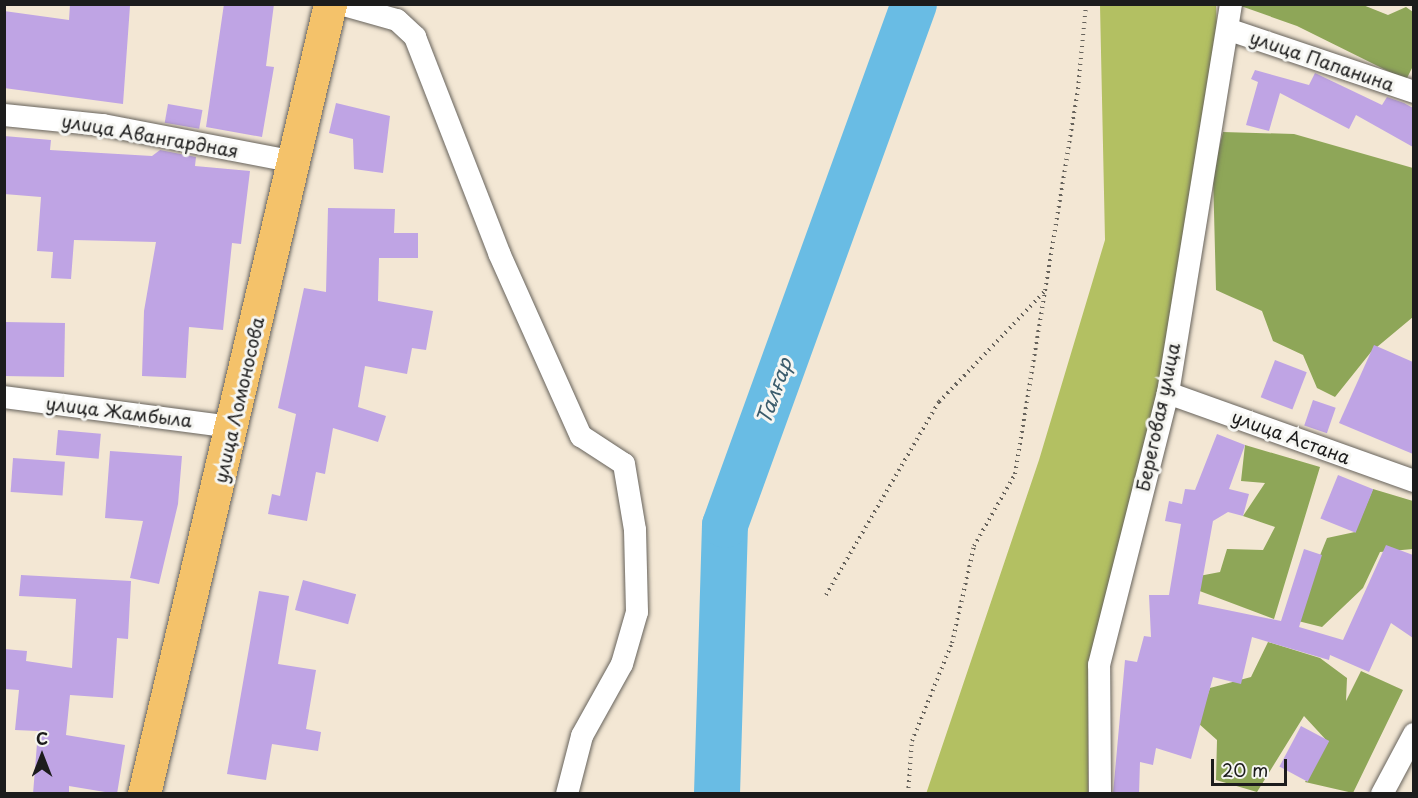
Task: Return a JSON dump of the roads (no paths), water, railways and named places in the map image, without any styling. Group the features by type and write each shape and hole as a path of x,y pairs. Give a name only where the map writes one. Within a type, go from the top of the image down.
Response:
{"main road":[{"name":"улица Ломоносова","path":"144,794 233,427 330,4"}],"street":[{"path":"340,4 398,20 415,37 499,253 581,436 624,464 635,530 637,612 622,664 582,736 567,794"},
{"name":"Береговая улица","path":"1100,794 1099,665 1168,393 1230,30 1231,4"},
{"name":"улица Папанина","path":"1230,30 1413,90"},
{"name":"улица Авангардная","path":"4,115 103,125 295,162"},
{"name":"улица Астана","path":"1168,393 1413,481"},
{"name":"улица Жамбыла","path":"4,397 233,427"},
{"path":"1382,794 1413,734"}],"waterway":[{"name":"Талғар","path":"717,794 725,525 914,4"}]}
